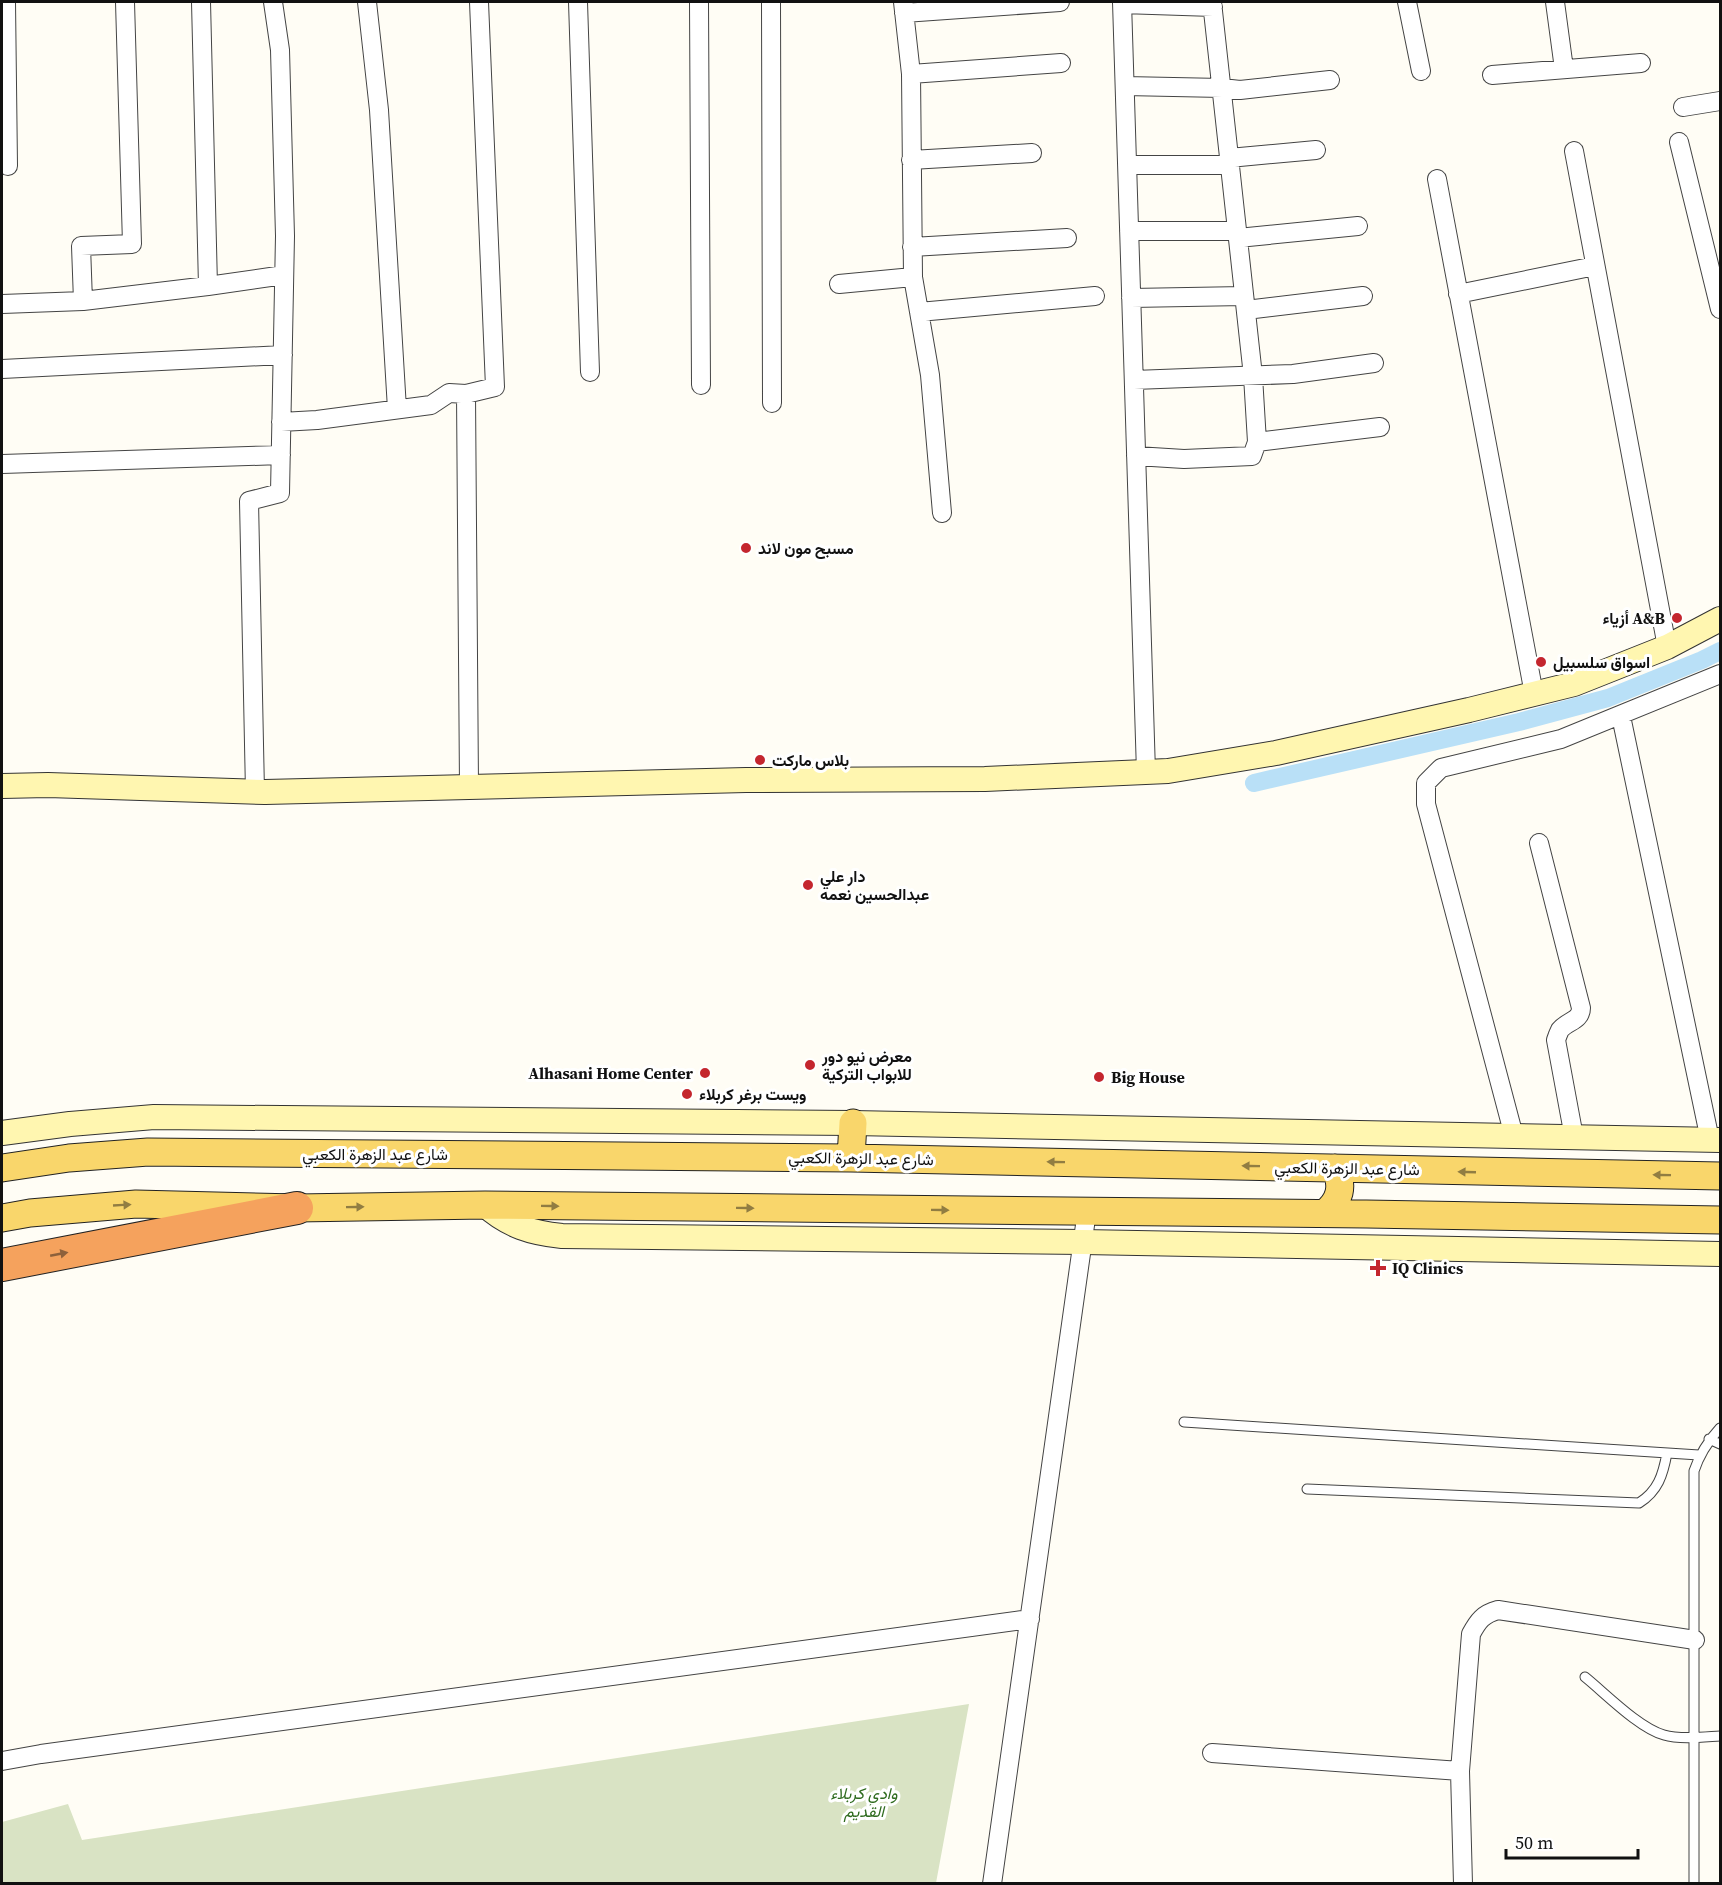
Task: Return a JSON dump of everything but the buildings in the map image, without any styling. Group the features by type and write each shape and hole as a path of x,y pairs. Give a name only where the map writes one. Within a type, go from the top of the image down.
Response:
{"highway":[{"path":"2,1265 297,1208"}],"main road":[{"path":"851,1158 853,1123"},
{"name":"شارع عبد الزهرة الكعبي","path":"2,1168 69,1158 148,1152 851,1158 1720,1176"},
{"path":"1325,1213 1332,1208 1340,1193 1339,1176 1335,1168"},
{"path":"1400,1214 1396,1207 1394,1191 1400,1176 1406,1170"},
{"path":"2,1218 136,1204 297,1208 485,1205 1325,1213 1720,1220"}],"street":[{"path":"6,2 8,166"},
{"path":"83,301 81,246 132,244 125,2"},
{"path":"201,2 208,286"},
{"path":"255,792 249,501 280,494 282,422 285,236 280,50 273,2"},
{"path":"368,2 380,110 397,409"},
{"path":"282,422 318,420 431,405 449,393 466,394 495,387 479,2"},
{"path":"578,2 590,372"},
{"path":"699,2 701,384"},
{"path":"771,2 772,404"},
{"path":"942,513 930,375 913,277 910,74 904,7 1060,2"},
{"path":"1407,2 1421,71"},
{"path":"1555,2 1564,69"},
{"path":"1136,456 1184,459 1252,456 1257,442 1253,376 1213,4 1122,3 1125,86 1131,298 1134,380 1136,456 1146,772"},
{"path":"910,74 1061,63"},
{"path":"1492,75 1641,63"},
{"path":"1125,86 1240,90 1330,80"},
{"path":"1683,107 1720,101"},
{"path":"1679,142 1720,309"},
{"path":"1127,165 1230,161 1316,150"},
{"path":"1574,151 1667,647"},
{"path":"910,160 1032,153"},
{"path":"1437,179 1534,694"},
{"path":"1129,231 1238,234 1358,226"},
{"path":"912,248 1067,238"},
{"path":"1458,294 1595,266"},
{"path":"2,304 83,301 284,275"},
{"path":"839,284 913,277"},
{"path":"919,312 1095,296"},
{"path":"1131,298 1245,303 1363,296"},
{"path":"2,369 283,355"},
{"path":"1134,380 1293,374 1374,363"},
{"path":"466,394 469,787"},
{"path":"1257,442 1380,428"},
{"path":"2,464 281,455"},
{"path":"2,786 48,785 255,792 746,780 985,779 1168,771 1276,753 1574,684 1667,647 1720,619"},
{"path":"1514,1136 1426,804 1426,783 1441,768 1561,739 1720,674"},
{"path":"2,1134 70,1124 154,1118 853,1123 1715,1140 1621,716"},
{"path":"1539,843 1581,1008 1581,1013 1560,1031 1556,1040 1574,1137"},
{"path":"485,1205 494,1214 516,1227 529,1232 562,1236 1083,1242 1720,1254"},
{"path":"992,1884 1087,1211"},
{"path":"1463,1884 1460,1771 1471,1634 1479,1619 1498,1610 1695,1640"},
{"path":"2,1761 1030,1619"},
{"path":"1212,1753 1460,1771"}],"lane":[{"path":"1184,1422 1699,1455"},
{"path":"1694,1884 1694,1471 1699,1455 1709,1439 1720,1428"},
{"path":"1709,1439 1720,1444"},
{"path":"1307,1489 1639,1503 1656,1489 1664,1472 1667,1453"},
{"path":"1585,1677 1639,1722 1664,1735 1720,1736"}],"green space":[{"name":"وادي كربلاء القديم","path":"969,1704 936,1883 2,1883 2,1822 68,1804 82,1840"}],"waterway":[{"path":"1254,783 1519,722 1608,698 1720,651"}],"place":[{"name":"مسبح مون لاند","path":"746,548"},
{"name":"أزياء A&B","path":"1677,618"},
{"name":"اسواق سلسبيل","path":"1541,662"},
{"name":"بلاس ماركت","path":"760,760"},
{"name":"دار علي عبدالحسين نعمه","path":"808,885"},
{"name":"معرض نيو دور للابواب التركية","path":"810,1065"},
{"name":"Alhasani Home Center","path":"705,1073"},
{"name":"Big House","path":"1099,1077"},
{"name":"ويست برغر كربلاء","path":"687,1094"},
{"name":"IQ Clinics","path":"1378,1268"}]}
